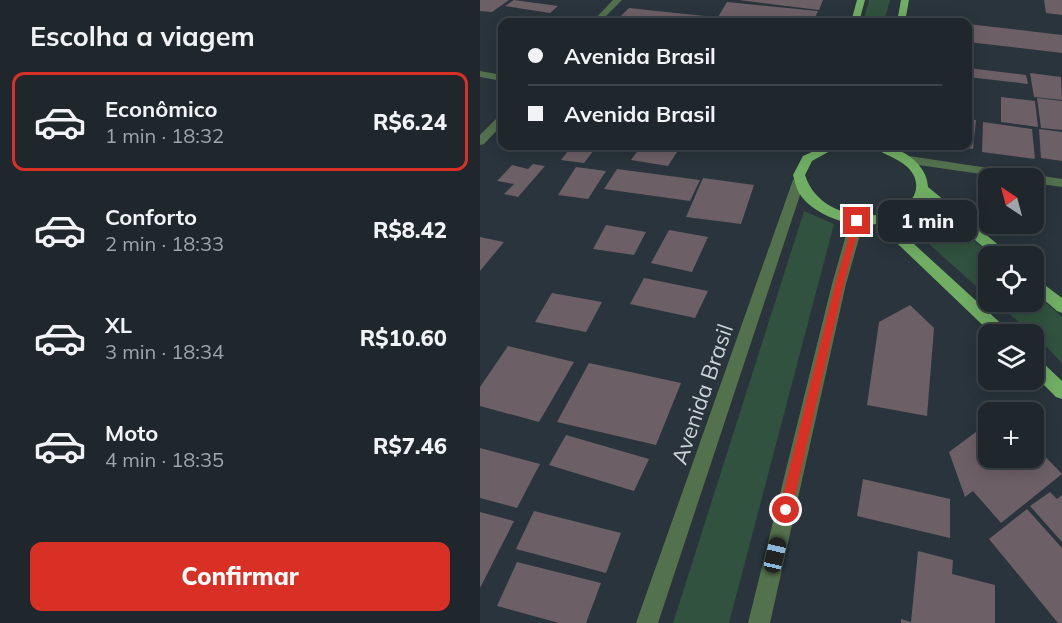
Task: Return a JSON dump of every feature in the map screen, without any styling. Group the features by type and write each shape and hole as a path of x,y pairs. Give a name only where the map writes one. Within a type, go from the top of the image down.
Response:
{"main road":[{"path":"856,18 861,0"},
{"path":"902,18 905,0"},
{"path":"818,150 800,169 799,180 808,198 828,213 857,221 880,220 901,214 915,203 922,189 920,174 909,160 891,150"},
{"path":"922,189 990,246"},
{"path":"880,220 991,324"},
{"path":"1044,292 1062,307"},
{"path":"1044,375 1062,392"}],"street":[{"path":"600,18 618,0"},
{"path":"480,74 498,77"},
{"path":"480,142 498,123"},
{"path":"909,160 978,171"},
{"name":"Avenida Brasil","path":"647,623 799,180"},
{"path":"1044,181 1062,183"},
{"path":"759,623 839,284 857,221"}],"green space":[{"path":"869,0 890,0 885,18 864,18"},
{"path":"804,211 834,224 729,623 673,623"},
{"path":"948,219 980,246 978,246 978,288 918,234"},
{"path":"1044,301 1062,317 1062,363 1044,344 1044,324 1022,324 1006,312 1044,312"}],"building":[{"path":"480,0 509,0 492,12 480,11"},
{"path":"514,0 558,6 550,13 505,6"},
{"path":"739,0 823,0 819,10"},
{"path":"1044,0 1062,0 1062,15 1046,13"},
{"path":"727,2 818,11 815,18 718,17"},
{"path":"629,8 704,16 702,18 619,18"},
{"path":"972,24 1062,35 1062,53 972,42"},
{"path":"972,68 1026,75 1028,84 972,77"},
{"path":"1030,73 1061,77 1062,100 1034,97"},
{"path":"1001,97 1035,101 1038,127 1001,122"},
{"path":"1037,98 1062,101 1062,130 1041,128"},
{"path":"972,120 976,120 972,149"},
{"path":"983,122 1032,129 1035,159 982,152"},
{"path":"1039,129 1062,132 1062,161 1041,158"},
{"path":"569,150 594,150 584,163 561,160"},
{"path":"638,150 678,150 668,166 631,160"},
{"path":"533,164 545,166 518,197 504,194 514,184 497,181 512,165 528,169"},
{"path":"576,167 606,171 588,199 558,195"},
{"path":"617,169 700,180 690,201 604,189"},
{"path":"703,178 754,185 741,224 686,217"},
{"path":"606,225 646,232 634,255 593,249"},
{"path":"669,230 708,237 692,272 651,263"},
{"path":"480,237 504,242 480,271"},
{"path":"644,278 708,291 695,318 630,304"},
{"path":"552,293 602,302 586,332 535,322"},
{"path":"910,305 934,328 927,416 867,405 879,322"},
{"path":"508,346 574,362 539,422 480,406 480,387"},
{"path":"589,363 681,383 656,445 557,422"},
{"path":"978,430 978,468 1044,468 1044,455 1062,474 1001,523 973,491 965,497 949,452"},
{"path":"566,435 649,459 634,491 549,465"},
{"path":"480,448 540,464 517,508 480,498"},
{"path":"863,479 950,499 950,538 857,516"},
{"path":"1050,492 1057,499 1062,495 1062,542 1030,506"},
{"path":"1027,509 1062,548 1062,623 1058,623 989,539"},
{"path":"534,511 621,533 606,573 516,549"},
{"path":"480,512 514,521 480,588"},
{"path":"918,551 953,560 952,574 995,585 995,623 901,623 901,619 911,622"},
{"path":"517,562 601,583 586,623 559,623 497,606"}],"route":[{"path":"786,510 839,284 857,221"}]}
